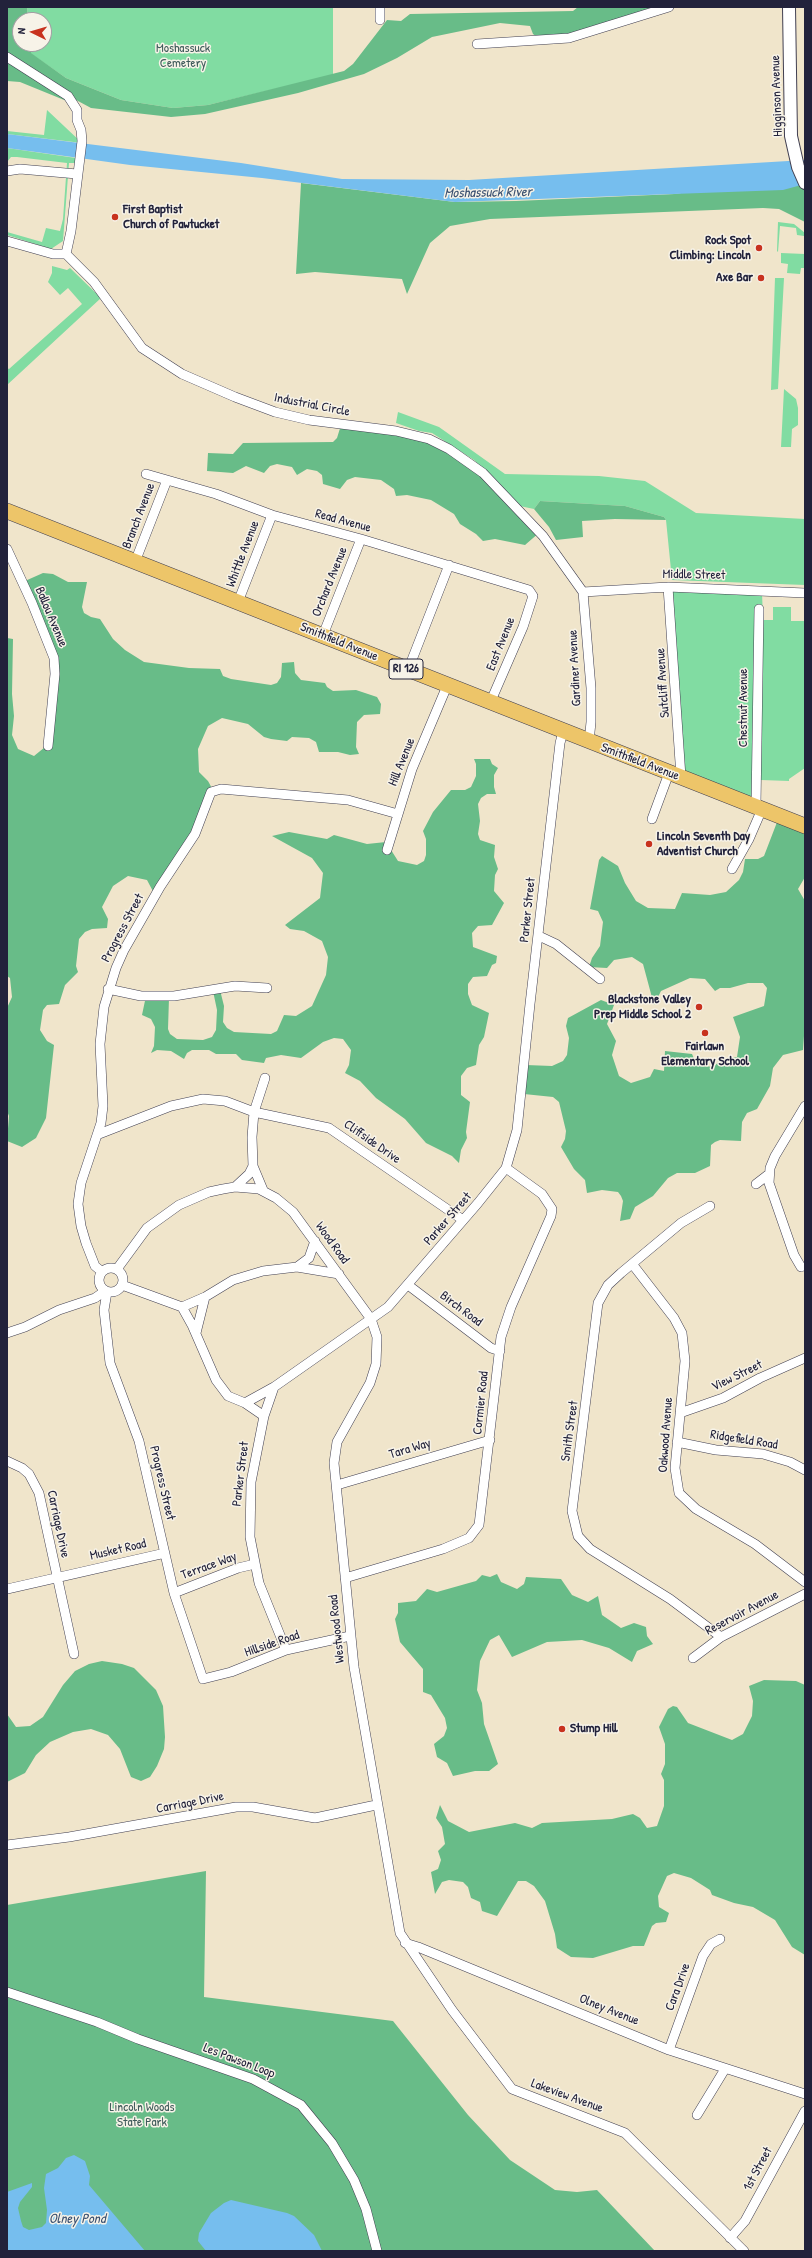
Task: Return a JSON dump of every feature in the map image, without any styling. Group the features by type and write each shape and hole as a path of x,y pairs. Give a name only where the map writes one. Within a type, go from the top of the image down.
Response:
{"main road":[{"name":"Smithfield Avenue","path":"7,511 323,635 563,732 804,825"}],"street":[{"path":"380,7 380,20"},
{"path":"478,44 569,38 669,7"},
{"name":"Higginson Avenue","path":"789,7 791,136 796,160 805,183"},
{"path":"7,57 72,100 77,110 77,120 82,136 71,231 66,254 54,254 7,242"},
{"path":"7,171 20,169 78,174"},
{"name":"Industrial Circle","path":"66,254 94,282 142,348 182,374 233,397 275,412 309,420 416,435 449,449 483,473 512,502 558,554 583,592"},
{"name":"Read Avenue","path":"146,474 216,494 272,515 361,539 529,590 532,594"},
{"name":"Branch Avenue","path":"135,562 167,480"},
{"name":"Whittle Avenue","path":"238,602 272,515"},
{"name":"Orchard Avenue","path":"323,635 361,539"},
{"name":"Ballou Avenue","path":"7,549 35,609 54,658 55,674 48,746"},
{"path":"408,670 448,565"},
{"name":"Middle Street","path":"583,592 668,587 805,593"},
{"name":"Sutcliff Avenue","path":"668,587 675,775"},
{"name":"Gardiner Avenue","path":"583,592 591,688 591,722 589,742"},
{"name":"East Avenue","path":"490,702 523,627 532,594"},
{"name":"Chestnut Avenue","path":"759,609 759,807"},
{"name":"Hill Avenue","path":"387,850 412,769 447,686"},
{"name":"Parker Street","path":"286,1650 259,1583 250,1537 251,1482 264,1416 274,1387 388,1307 486,1195 506,1168 517,1130 560,743 563,732"},
{"path":"652,819 675,775"},
{"name":"Progress Street","path":"101,1271 96,1266 86,1243 81,1226 78,1204 83,1177 99,1134 103,1106 100,1044 108,989 124,950 149,904 195,834 211,792 221,789 348,800 398,814"},
{"path":"732,869 749,839 759,807"},
{"path":"539,936 556,944 600,979"},
{"path":"108,989 141,996 174,996 235,986 267,988"},
{"path":"263,1190 253,1166 254,1112 265,1078"},
{"name":"Cliffside Drive","path":"99,1134 159,1109 203,1099 225,1101 254,1112 329,1128 463,1220"},
{"path":"801,1267 794,1255 774,1202 769,1183 769,1174 774,1156 784,1136 805,1106"},
{"path":"236,1187 249,1174 253,1166"},
{"name":"Cormier Road","path":"345,1578 443,1549 473,1535 479,1525 501,1337 508,1316 549,1224 552,1210 542,1194 506,1168"},
{"path":"756,1184 769,1174"},
{"name":"Wood Road","path":"117,1269 147,1228 166,1212 209,1192 236,1187 263,1190 293,1212 371,1319"},
{"name":"Smith Street","path":"710,1206 681,1223 608,1285 598,1303 592,1362 573,1498 573,1523 578,1536 590,1548 689,1612 721,1637"},
{"path":"297,1267 308,1258 315,1241"},
{"name":"Oakwood Avenue","path":"633,1265 674,1318 682,1332 685,1361 677,1442 676,1480 682,1496 696,1509 755,1544 805,1582"},
{"path":"182,1307 205,1297 233,1280 248,1274 297,1267 339,1274"},
{"path":"7,1333 25,1328 59,1310 95,1298 106,1292 116,1292 122,1284 122,1274 117,1269 109,1268 101,1271 98,1278 100,1287 106,1292"},
{"path":"122,1284 182,1307 196,1333 203,1353 218,1384 228,1396 245,1403 264,1416"},
{"name":"Birch Road","path":"408,1285 491,1348 500,1351"},
{"name":"Progress Street","path":"106,1292 104,1310 108,1357 139,1441 174,1593 203,1679"},
{"path":"196,1333 205,1297"},
{"name":"Westwood Road","path":"371,1319 377,1337 376,1364 370,1383 337,1442 334,1463 350,1636 376,1805 389,1864 397,1926 405,1943"},
{"name":"View Street","path":"680,1413 723,1398 760,1378 804,1358"},
{"path":"245,1403 274,1387"},
{"name":"Tara Way","path":"337,1484 490,1440"},
{"name":"Ridgefield Road","path":"677,1442 716,1450 763,1454 790,1462 805,1470"},
{"name":"Carriage Drive","path":"7,1461 22,1468 29,1474 36,1487 74,1654"},
{"name":"Musket Road","path":"7,1589 165,1553"},
{"name":"Terrace Way","path":"174,1593 238,1568 255,1564"},
{"name":"Reservoir Avenue","path":"693,1658 721,1637 805,1594"},
{"name":"Hillside Road","path":"203,1679 232,1672 286,1650 350,1636"},
{"name":"Carriage Drive","path":"7,1845 69,1838 236,1807 253,1807 315,1818 376,1805"},
{"name":"Cara Drive","path":"669,2050 703,1956 711,1944 720,1939"},
{"name":"Olney Avenue","path":"405,1943 669,2050 805,2094"},
{"name":"Lakeview Avenue","path":"405,1943 464,2028 512,2089 625,2133 744,2251"},
{"name":"Les Pawson Loop","path":"7,1992 97,2022 253,2079 301,2105 332,2143 354,2180 366,2209 377,2251"},
{"path":"697,2115 725,2069"},
{"name":"1st Street","path":"730,2238 745,2221 805,2111"}],"green space":[{"path":"7,7 27,7 27,12 12,12 12,52 31,52 66,78 121,100 173,108 208,105 344,71 353,64 387,20 401,21 410,14 573,11 578,7 658,7 544,42 533,34 530,26 500,23 432,37 397,58 364,74 298,93 205,114 171,117 91,108 65,94 74,104 20,82 7,81"},
{"name":"Moshassuck Cemetery","path":"27,7 333,7 333,75 208,105 173,108 121,100 66,78 30,53 52,52 52,12 27,12"},
{"path":"47,110 82,143 7,134 7,131 44,135"},
{"path":"7,148 76,158 76,163 69,163 63,241 51,249 7,235 7,232 42,242 46,228 60,231 63,219 67,163 17,157 11,157 7,162"},
{"path":"805,171 805,222 779,209 763,208 490,219 450,226 430,243 407,294 402,279 315,272 296,274 301,183 455,202 516,201 675,194 802,174"},
{"path":"778,222 794,224 805,233 804,236 797,235 796,228 780,226 778,252 777,251"},
{"path":"781,253 805,254 805,268 801,268 800,274 787,273 788,264 781,263"},
{"path":"52,266 67,270 70,268 101,298 7,385 7,368 9,369 82,304 68,288 60,295 48,282 52,273"},
{"path":"775,278 784,278 778,389 771,390"},
{"path":"784,389 796,399 798,408 798,425 792,429 791,447 781,447"},
{"path":"398,412 439,427 505,474 599,476 645,481 696,513 805,519 805,585 672,580 666,520 664,517 625,506 540,501 534,509 515,505 502,488 474,460 432,433 419,431 396,423"},
{"path":"341,425 430,439 510,494 540,532 525,545 495,539 483,541 476,534 460,524 454,514 431,500 407,495 396,496 394,489 381,480 355,477 347,480 340,489 323,484 322,475 317,471 307,469 297,475 292,467 277,464 270,466 264,473 246,466 233,473 207,471 208,453 233,454 243,443 333,442 337,438"},
{"path":"540,501 625,506 664,517 666,520 615,519 582,521 583,537 556,540 549,527 534,509"},
{"path":"43,573 53,574 68,582 87,582 82,607 84,613 91,617 100,619 113,639 125,650 144,662 189,668 220,669 223,676 231,679 271,685 277,683 281,677 282,663 294,662 295,673 301,680 325,683 327,687 333,691 356,690 377,697 381,704 380,714 364,715 357,722 356,747 359,754 350,755 338,752 319,752 316,742 309,738 292,737 287,741 271,739 264,737 248,724 222,718 208,726 198,749 199,772 208,781 214,792 156,897 147,880 128,876 113,886 102,907 108,919 107,928 92,929 85,932 79,939 76,966 78,972 65,985 59,1004 47,1005 43,1010 40,1030 47,1041 54,1045 46,1118 36,1138 22,1147 7,1141 9,1116 7,1111 7,1008 12,997 10,978 7,976 7,638 13,639 12,694 14,716 12,735 18,749 34,756 50,743 55,653 25,581"},
{"path":"668,587 762,592 763,620 773,620 773,607 791,607 791,621 805,621 805,768 789,779 789,781 761,780 760,808 681,777"},
{"path":"474,759 490,759 492,764 498,768 494,775 494,787 496,794 487,794 481,798 478,804 480,821 478,834 480,840 495,845 494,857 498,869 495,875 494,891 504,903 492,925 478,926 472,933 473,947 497,956 496,963 492,965 487,976 473,977 468,984 468,994 472,1005 489,1013 484,1037 479,1045 476,1065 467,1068 461,1076 461,1095 470,1102 466,1132 467,1138 461,1150 459,1163 452,1156 426,1143 405,1119 376,1098 360,1081 345,1073 349,1065 351,1050 343,1039 334,1038 323,1042 301,1058 281,1055 266,1058 264,1063 242,1060 236,1054 216,1054 209,1050 192,1050 187,1053 184,1059 171,1051 157,1050 151,1053 154,1046 155,1027 151,1019 142,1015 146,996 169,998 168,1029 170,1034 177,1039 203,1040 212,1037 216,1030 217,1010 213,991 220,990 224,1006 223,1022 227,1028 234,1032 271,1034 277,1031 284,1015 296,1016 312,1006 326,975 328,957 322,941 304,931 290,929 285,925 320,898 323,873 312,858 272,836 289,832 327,839 334,835 367,844 386,842 398,861 417,865 424,861 426,855 426,839 423,831 433,812 451,790 465,790 471,787 476,776 476,764"},
{"path":"779,817 805,825 805,877 798,889 805,901 805,1022 803,1050 783,1055 773,1068 770,1086 757,1109 747,1113 742,1122 741,1141 720,1140 715,1142 711,1145 710,1166 695,1173 677,1173 668,1178 653,1196 635,1207 630,1219 620,1221 623,1201 618,1192 602,1190 587,1193 585,1180 574,1169 561,1147 565,1139 566,1131 559,1102 553,1097 524,1094 526,1065 552,1066 563,1061 567,1055 569,1038 566,1026 568,1018 601,1000 614,1005 607,1024 616,1041 612,1055 619,1076 631,1083 650,1077 654,1069 664,1071 665,1051 692,1054 697,1065 713,1067 720,1061 737,1057 740,1037 733,1017 764,1006 767,988 763,983 748,983 730,988 720,988 715,991 705,979 690,978 661,991 654,1005 643,964 632,957 614,960 607,968 589,967 592,958 600,946 603,922 598,911 590,909 599,860 602,856 618,866 625,883 636,901 648,908 675,909 682,893 710,895 726,892 739,880 743,872 745,859 758,859 764,856"},
{"path":"497,1574 501,1582 517,1589 524,1584 526,1577 561,1579 572,1595 588,1602 598,1596 602,1615 621,1628 634,1623 646,1627 647,1636 653,1644 637,1651 632,1662 609,1648 582,1640 547,1642 512,1657 499,1635 490,1640 480,1661 477,1690 482,1703 484,1724 498,1764 489,1771 475,1771 453,1776 447,1763 437,1757 434,1744 444,1736 447,1728 445,1718 431,1695 423,1692 423,1669 400,1642 395,1619 398,1613 398,1603 416,1601 427,1589 437,1592 476,1581 482,1575 490,1577"},
{"path":"102,1661 122,1664 134,1668 156,1690 163,1706 165,1737 164,1749 157,1766 150,1777 141,1781 131,1777 120,1749 108,1735 91,1729 73,1732 50,1742 36,1755 25,1773 7,1782 7,1714 16,1727 30,1726 43,1717 63,1685 75,1671 89,1664"},
{"path":"764,1680 796,1681 805,1685 805,1955 792,1947 775,1920 753,1907 734,1903 712,1895 710,1890 691,1878 674,1873 667,1876 658,1896 659,1907 669,1913 666,1922 656,1923 652,1926 644,1946 633,1946 593,1958 571,1957 557,1948 555,1934 545,1901 534,1886 526,1881 518,1881 497,1916 482,1911 480,1902 471,1898 468,1887 463,1882 449,1880 442,1882 435,1894 431,1872 438,1869 441,1860 438,1851 445,1844 442,1827 436,1818 440,1805 448,1821 469,1832 515,1823 532,1828 542,1823 612,1819 633,1814 640,1818 647,1828 657,1826 664,1806 664,1780 661,1774 665,1764 665,1744 659,1727 668,1709 673,1706 677,1707 688,1723 732,1740 743,1734 752,1716 753,1701 749,1686"},
{"name":"Lincoln Woods State Park","path":"206,1871 204,1997 393,2021 468,2115 510,2160 555,2190 577,2192 597,2190 655,2251 7,2251 7,1905"}],"water":[{"name":"Moshassuck River","path":"7,134 241,163 342,179 469,180 805,160 805,184 783,190 455,202 262,178 130,165 7,148"},
{"name":"Olney Pond","path":"74,2155 85,2161 90,2176 89,2185 145,2251 7,2251 7,2192 32,2183 32,2187 20,2202 18,2208 23,2227 29,2230 42,2227 46,2223 47,2210 44,2188 46,2174 58,2168 66,2158"},
{"path":"231,2200 294,2216 314,2235 322,2251 206,2251 198,2241 199,2233 211,2213 224,2203"}],"place":[{"name":"First Baptist Church of Pawtucket","path":"115,217"},
{"name":"Rock Spot Climbing: Lincoln","path":"759,248"},
{"name":"Axe Bar","path":"761,278"},
{"name":"Lincoln Seventh Day Adventist Church","path":"649,844"},
{"name":"Blackstone Valley Prep Middle School 2","path":"699,1007"},
{"name":"Fairlawn Elementary School","path":"705,1033"},
{"name":"Stump Hill","path":"562,1729"}]}
